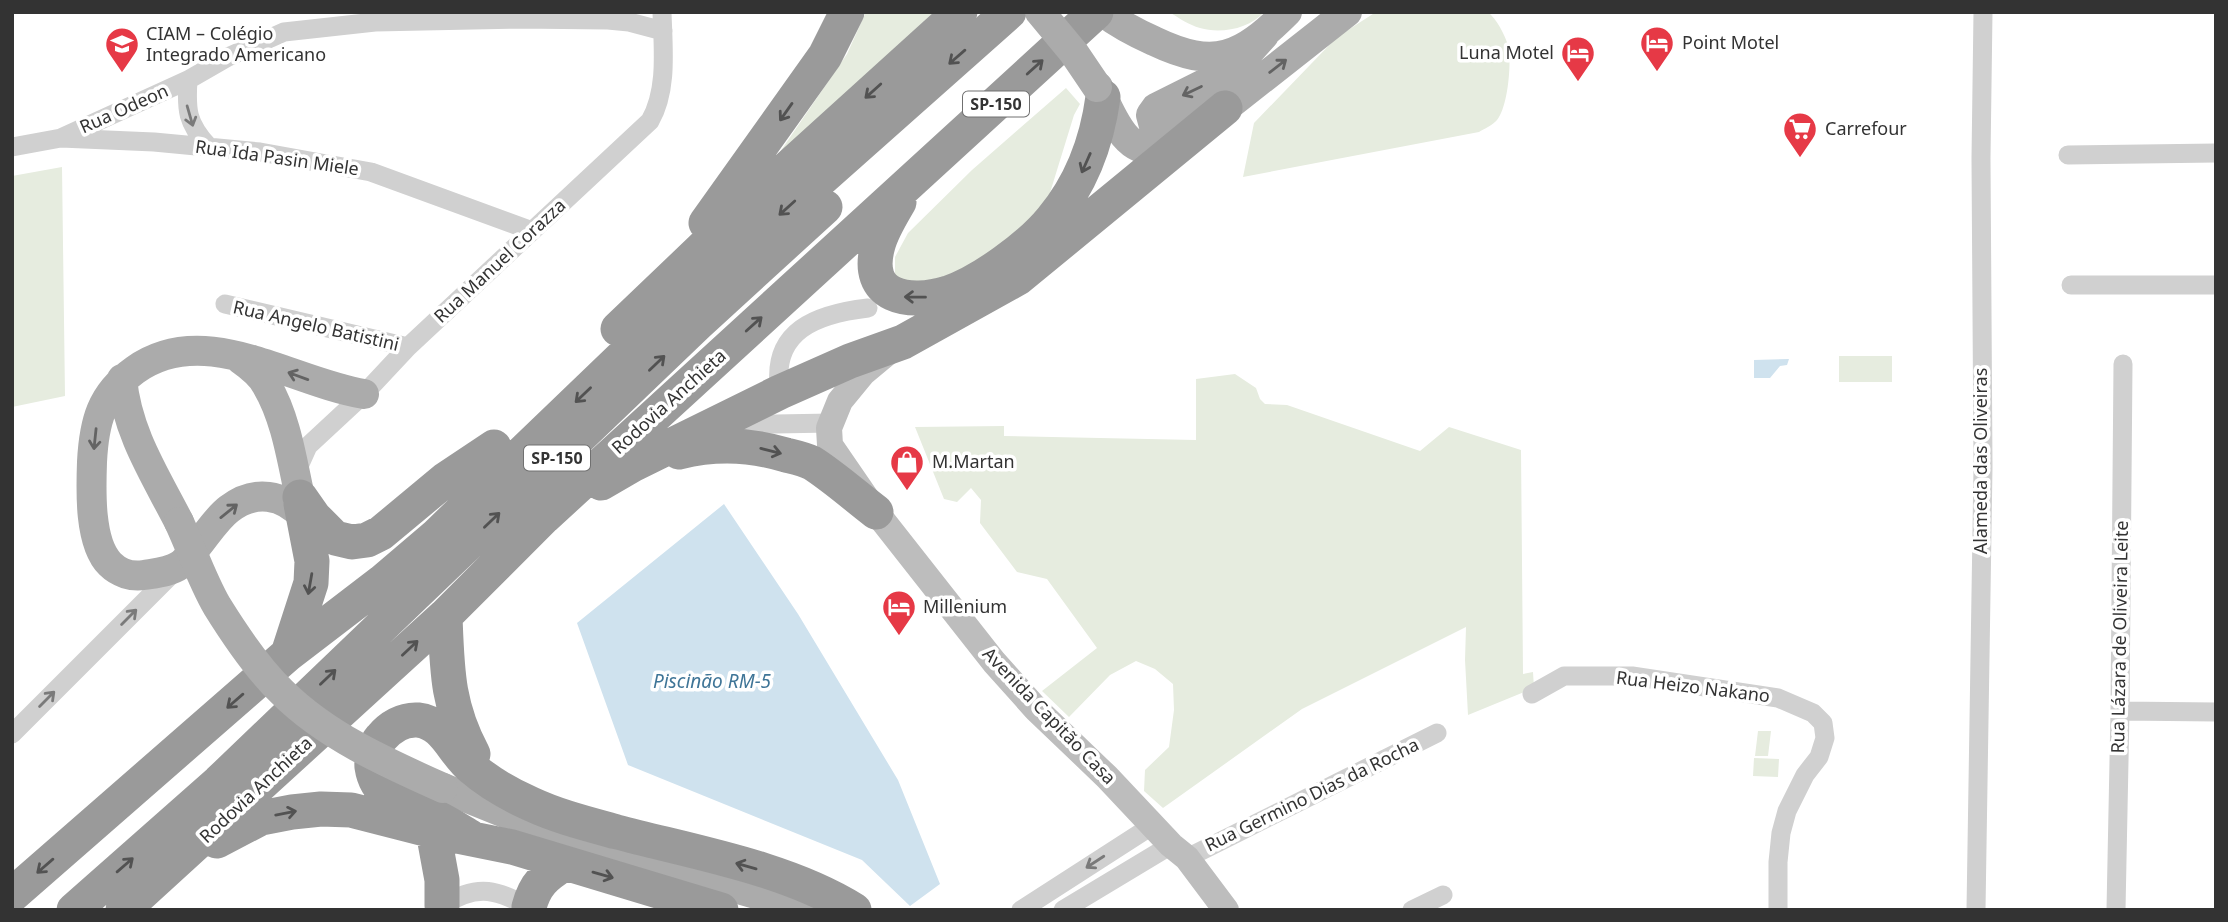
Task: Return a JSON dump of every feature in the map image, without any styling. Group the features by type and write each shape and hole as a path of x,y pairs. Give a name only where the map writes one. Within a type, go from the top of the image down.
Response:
{"highway":[{"path":"657,292 825,55 847,12"},
{"name":"SP-150","path":"325,625 393,544 757,196 960,12"},
{"name":"SP-150","path":"12,895 288,654 436,536 643,337 1009,12"},
{"name":"Rodovia Anchieta","path":"74,910 219,782 707,314 1042,12"},
{"name":"Rodovia Anchieta","path":"123,910 445,616 544,517 1096,12"},
{"path":"913,180 880,238 875,261 877,278 884,289 901,296 929,297 965,285 1005,260 1052,219 1090,156 1098,128 1100,92"},
{"path":"544,517 632,465 780,392 850,361 903,342 1018,278 1211,113"},
{"path":"632,465 701,448 734,446 762,449 810,462 876,512"},
{"path":"300,497 314,517 335,538 352,542 367,540 381,533 446,479 494,447"},
{"path":"288,654 311,583 312,561 300,497"},
{"path":"445,616 448,685 454,710 465,739 489,781"},
{"path":"472,838 435,817 396,802 383,793 374,779 372,763 377,743 388,730 401,722 417,720 432,724 446,736 471,768 531,804 575,821 805,884 854,910"},
{"path":"179,860 261,818 321,809 351,810 433,831 512,847 721,910"},
{"path":"433,831 442,880 442,908"},
{"path":"512,847 517,876 515,886 523,905"},
{"path":"523,905 543,877 564,864"}],"main road":[{"path":"1042,12 1074,53 1128,140 1143,148 1154,149 1211,113 1347,12"},
{"path":"1103,12 1135,32 1179,53 1207,58 1229,55 1264,35"},
{"path":"1211,113 1165,126 1154,126 1151,121 1156,107 1237,65 1287,12"},
{"path":"834,414 849,388 877,360 903,342"},
{"path":"234,354 256,371 267,385 283,428 300,497 291,503 274,497 247,499 228,510 181,565 159,573 138,576 122,573 110,564 100,551 94,525 92,463 96,423 106,398 122,379 164,354 199,351 234,354 323,385 364,394"},
{"path":"122,379 124,405 131,427 179,522 216,605 281,692 312,718 363,750 402,770 573,841 754,893 836,910"},
{"name":"Avenida Capitão Casa","path":"834,414 828,436 830,445 876,512 994,662 1036,709 1179,851 1226,910"},
{"path":"754,893 792,910"}],"street":[{"name":"Alameda das Oliveiras","path":"1976,910 1983,467 1980,158 1983,12"},
{"name":"Rua Odeon","path":"61,138 188,80 228,57 284,32 343,18 375,22 518,15 629,22 662,21"},
{"name":"Rua Manuel Corazza","path":"300,497 309,446 364,394 408,347 650,121 659,106 662,86 662,21"},
{"name":"Rua Odeon","path":"188,80 186,105 189,120 208,146"},
{"name":"Rua Ida Pasin Miele","path":"12,147 61,138 208,146 260,152 370,172 532,231"},
{"path":"2068,155 2216,153"},
{"path":"2071,285 2216,285"},
{"name":"Rua Angelo Batistini","path":"225,304 408,347"},
{"path":"780,392 780,361 789,341 797,333 824,315 867,308"},
{"name":"Rua Lázara de Oliveira Leite","path":"2116,910 2123,364"},
{"path":"712,425 834,414"},
{"path":"12,734 181,565"},
{"name":"Rua Heizo Nakano","path":"1532,694 1564,676 1632,676 1778,698 1813,713 1823,723 1825,738 1819,757 1805,775 1787,811 1778,862 1778,910"},
{"path":"2120,711 2216,712"},
{"name":"Rua Germino Dias da Rocha","path":"1063,910 1179,851 1437,733"},
{"path":"1021,910 1153,825"},
{"path":"442,908 468,891 484,891 523,905"},
{"path":"1412,910 1443,895"}],"shaded area":[{"path":"866,12 934,12 771,165 847,54"},
{"path":"1169,12 1264,12 1251,23 1234,29 1208,30 1196,27"},
{"path":"1376,12 1488,12 1502,31 1509,52 1506,95 1497,120 1479,132 1243,177 1254,123 1337,37"},
{"path":"1066,88 1080,104 1074,115 1049,196 1024,237 962,282 895,282 895,257 908,233 972,170"},
{"path":"62,167 65,396 12,407 12,176"},
{"path":"1839,356 1892,356 1892,382 1839,382"},
{"path":"1235,374 1256,388 1265,404 1287,405 1420,451 1449,427 1521,450 1523,674 1533,672 1534,688 1468,715 1466,627 1302,709 1163,808 1144,791 1145,770 1169,747 1174,710 1173,684 1155,669 1136,661 1110,675 1069,717 1042,691 1097,648 1047,579 1017,572 980,523 981,500 971,488 957,502 944,499 915,427 1004,426 1004,436 1196,440 1196,379"},
{"path":"1758,731 1771,731 1768,756 1755,756"},
{"path":"1754,758 1779,759 1778,777 1753,776"}],"water":[{"path":"1789,359 1787,365 1780,366 1770,378 1754,378 1754,360"},
{"name":"Piscinão RM-5","path":"724,504 798,614 898,780 940,884 910,906 862,860 628,765 577,623"}],"place":[{"name":"Point Motel","path":"1657,73"},
{"name":"CIAM – Colégio Integrado Americano","path":"122,74"},
{"name":"Luna Motel","path":"1578,83"},
{"name":"Carrefour","path":"1800,159"},
{"name":"M.Martan","path":"907,492"},
{"name":"Millenium","path":"899,637"}]}
